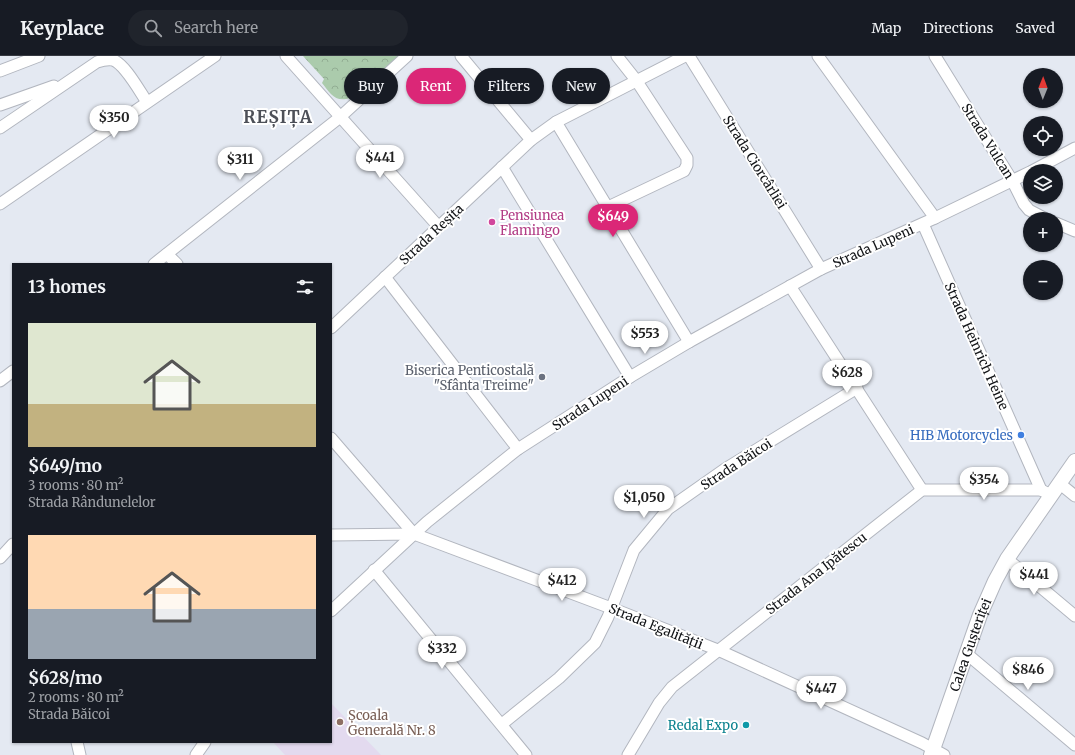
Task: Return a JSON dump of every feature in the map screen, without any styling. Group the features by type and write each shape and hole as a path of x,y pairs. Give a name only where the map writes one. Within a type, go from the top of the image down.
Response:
{"main road":[{"name":"Calea Gușteriței","path":"936,753 967,654 989,593 1046,492 1059,483 1075,461"}],"street":[{"path":"0,71 39,56"},
{"path":"0,204 215,56"},
{"path":"286,56 438,226"},
{"path":"155,263 340,118 407,56"},
{"path":"462,56 531,140"},
{"path":"608,207 684,171 687,165 687,158 636,80 617,56"},
{"name":"Strada Reșița","path":"332,327 531,140 556,122 685,56"},
{"name":"Strada Ciorcârliei","path":"689,56 821,269"},
{"path":"818,56 935,218"},
{"name":"Strada Vulcan","path":"935,56 1029,210 1033,212"},
{"path":"0,128 97,62 108,59 114,60 122,66 147,102"},
{"path":"0,105 68,81"},
{"path":"556,122 689,342"},
{"name":"Strada Lupeni","path":"1046,164 1075,148"},
{"path":"502,167 630,377"},
{"name":"Strada Lupeni","path":"332,610 414,534 518,449 630,377 689,342 821,269 923,224 1023,176"},
{"name":"Strada Heinrich Heine","path":"923,224 1046,492"},
{"path":"1063,226 1075,231"},
{"path":"168,254 175,263"},
{"path":"385,277 518,449"},
{"path":"790,286 922,490 1046,492"},
{"path":"0,381 12,372"},
{"name":"Strada Băicoi","path":"502,724 559,678 588,650 600,632 634,550 668,508 725,470 857,388"},
{"path":"332,439 414,534"},
{"path":"1059,483 1075,496"},
{"name":"Strada Ana Ipătescu","path":"628,755 664,695 718,650 922,490"},
{"path":"332,536 414,534"},
{"name":"Strada Egalității","path":"414,534 718,650 936,753"},
{"path":"0,558 12,545"},
{"path":"1007,559 1075,616"},
{"path":"374,570 526,755"},
{"path":"967,654 1075,745"},
{"path":"77,743 80,755"},
{"path":"196,755 203,743"}],"shaded area":[{"name":"Școala Generală Nr. 8","path":"332,704 381,755 285,755 274,743 332,743"}],"green space":[{"path":"303,56 400,56 386,68 344,68 344,99 337,98 330,93 322,83 324,79"}],"place":[{"name":"Pensiunea Flamingo","path":"492,222"},
{"name":"Biserica Penticostală \"Sfânta Treime\"","path":"542,377"},
{"name":"HIB Motorcycles","path":"1021,435"},
{"name":"Școala Generală Nr. 8","path":"340,722"},
{"name":"Redal Expo","path":"746,725"}],"district":[{"name":"REȘIȚA","path":"278,117"}]}
